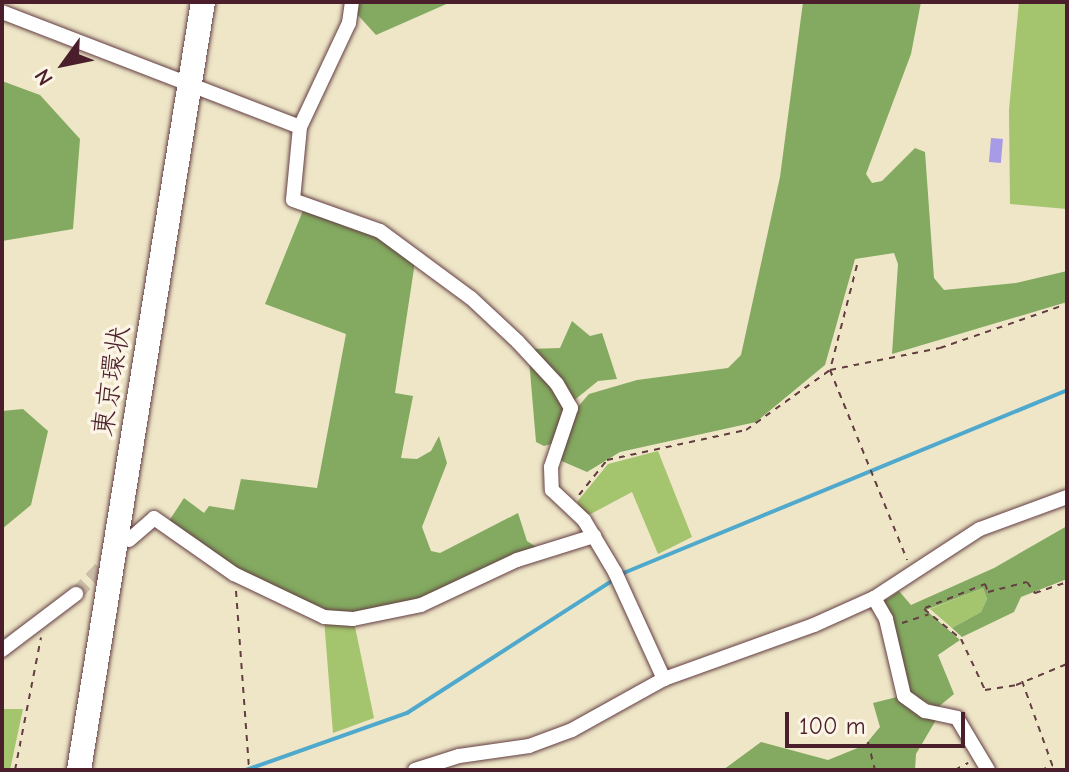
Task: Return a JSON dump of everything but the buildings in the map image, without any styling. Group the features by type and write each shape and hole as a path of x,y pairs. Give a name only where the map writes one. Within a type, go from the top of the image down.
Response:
{"highway":[{"name":"東京環状","path":"79,770 182,81 186,2"},
{"name":"東京環状","path":"62,770 182,81 203,2"}],"street":[{"path":"352,2 349,23 300,127 293,200 380,231 495,319 557,384 571,408 551,467 552,490 571,506 594,536 618,578 664,679"},
{"path":"2,12 300,127"},
{"path":"415,770 459,756 529,746 572,730 664,679 874,598 980,529 1067,497"},
{"path":"129,540 154,518 234,574 324,617 353,619 421,605 517,560 594,536"},
{"path":"2,650 76,594"},
{"path":"874,598 887,624 904,696 925,711 957,718 984,764"}],"path":[{"path":"857,265 830,370 911,572"},
{"path":"571,506 594,471 607,460 746,430 830,370 940,348 1067,304"},
{"path":"234,574 249,770"},
{"path":"1067,582 1035,593 1027,582 988,592 985,584 924,609 961,639 985,690 1022,681 1067,664"},
{"path":"887,624 895,620 904,624 931,613"},
{"path":"15,770 45,617"},
{"path":"1022,681 1054,768 1041,770"},
{"path":"868,742 875,770"},
{"path":"955,770 984,764"}],"green space":[{"path":"346,2 451,2 376,35"},
{"path":"803,2 921,2 911,54 866,174 872,183 882,181 915,148 925,152 934,278 944,290 1016,283 1067,271 1067,302 892,354 898,264 894,253 855,259 825,365 756,422 620,452 587,472 557,459 575,410 589,394 637,380 728,368 741,355 780,177"},
{"path":"1019,2 1067,2 1067,209 1010,204 1009,110"},
{"path":"2,81 40,95 80,139 73,229 2,241"},
{"path":"304,208 379,235 415,262 395,393 413,396 401,458 417,459 431,451 439,436 447,463 422,527 431,551 440,553 518,513 527,541 541,550 418,602 386,611 323,614 241,573 167,524 184,498 204,513 209,506 234,510 241,479 317,488 346,334 265,304"},
{"path":"572,321 590,336 602,333 617,379 598,381 572,402 529,349 560,348"},
{"path":"529,359 566,409 555,443 544,446 536,442"},
{"path":"23,409 48,431 31,505 2,529 2,411"},
{"path":"658,451 692,537 658,554 632,492 587,516 577,502 608,464"},
{"path":"1067,526 1067,579 1021,597 1014,612 962,637 952,628 981,612 987,599 983,588 926,610 960,640 938,655 954,694 937,708 907,692 883,602 899,591 911,605 994,568"},
{"path":"983,588 987,599 981,612 952,628 930,609"},
{"path":"324,619 354,622 374,718 333,733"},
{"path":"897,697 936,720 916,754 915,770 723,770 761,742 828,760 865,745 880,727 873,703"},
{"path":"2,709 23,709 10,770 2,770"}],"waterway":[{"path":"246,770 407,713 626,572 1067,390"}],"tunnel":[{"path":"76,594 112,557"}]}
